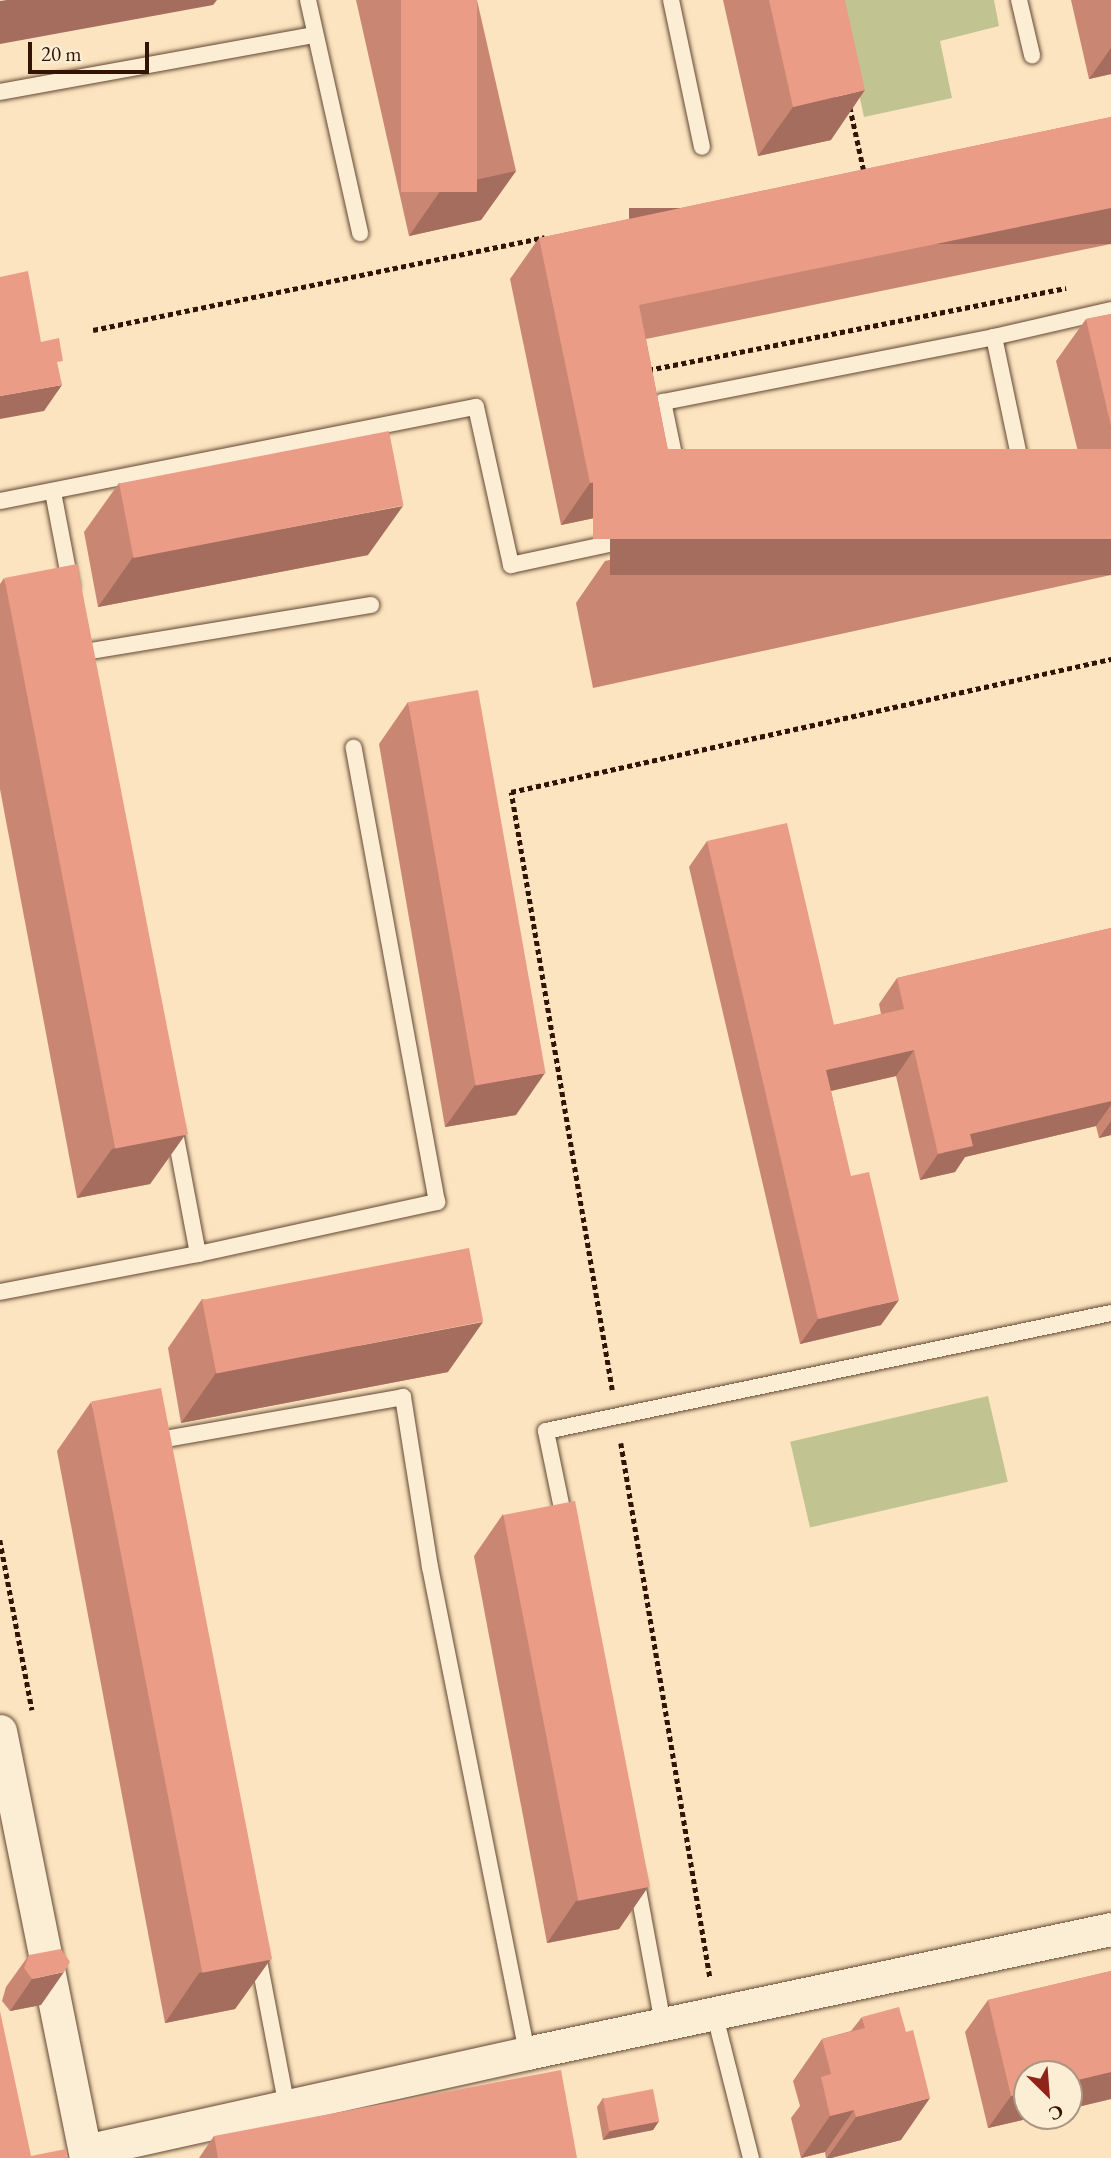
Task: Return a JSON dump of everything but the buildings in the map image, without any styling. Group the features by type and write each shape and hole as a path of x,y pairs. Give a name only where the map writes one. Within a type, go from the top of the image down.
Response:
{"street":[{"path":"0,1731 86,2155 527,2053 1111,1929"}],"lane":[{"path":"308,0 360,233"},
{"path":"671,0 702,147"},
{"path":"1020,0 1032,55"},
{"path":"0,92 315,35"},
{"path":"689,527 663,402 994,337 1111,310"},
{"path":"0,501 476,407 511,565 1020,460 994,337"},
{"path":"53,492 74,599"},
{"path":"84,652 371,605"},
{"path":"0,1292 198,1254 437,1202 354,748"},
{"path":"172,1117 198,1254"},
{"path":"568,1541 546,1431 1111,1312"},
{"path":"160,1468 154,1441 403,1396 430,1567 527,2053"},
{"path":"632,1856 663,2024"},
{"path":"253,1931 288,2107"},
{"path":"714,2012 751,2158"}],"path":[{"path":"849,105 864,171"},
{"path":"850,174 877,168"},
{"path":"93,330 553,235"},
{"path":"634,373 1070,287"},
{"path":"512,792 1111,659"},
{"path":"0,1540 33,1716"}],"green space":[{"path":"839,0 994,0 999,26 940,41 952,98 864,117"},
{"path":"988,1396 1008,1482 810,1527 790,1442"}]}
